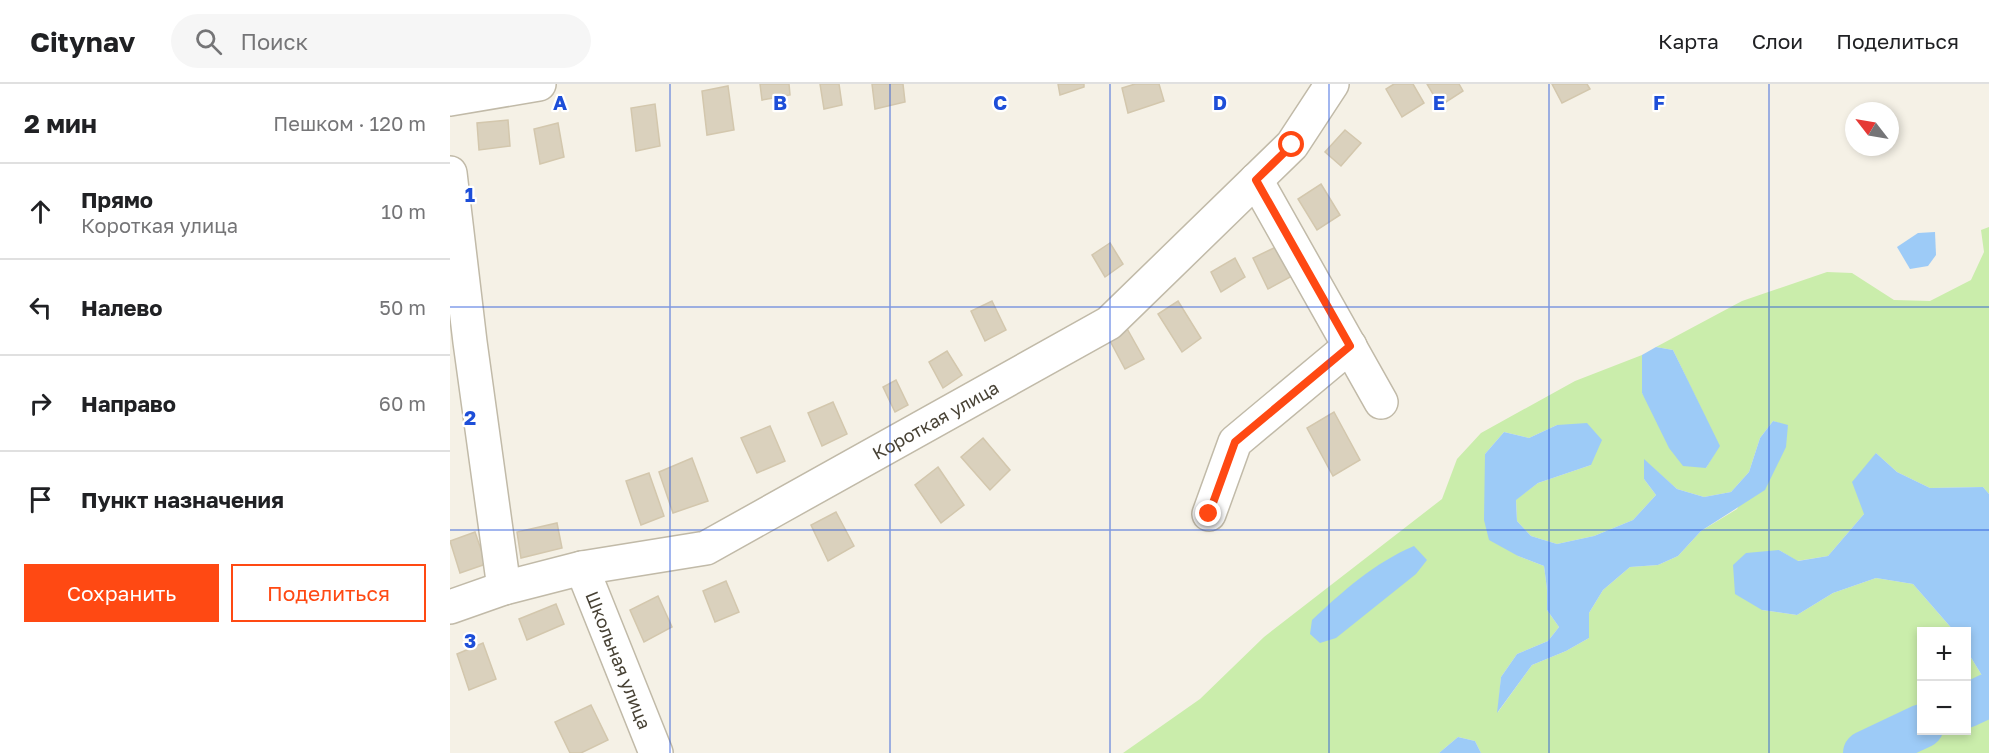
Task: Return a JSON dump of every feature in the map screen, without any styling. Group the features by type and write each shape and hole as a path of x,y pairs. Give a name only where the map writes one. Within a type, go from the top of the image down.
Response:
{"street":[{"path":"450,99 539,84"},
{"name":"Короткая улица","path":"450,607 504,588 582,568 705,548 1109,323 1292,145 1332,84"},
{"path":"450,173 470,342 504,588"},
{"path":"1256,180 1381,402"},
{"path":"1209,514 1235,442 1350,346"},
{"name":"Школьная улица","path":"582,568 656,753"}],"green space":[{"path":"1989,227 1989,494 1983,487 1930,488 1897,472 1876,453 1864,514 1828,556 1797,561 1779,550 1762,610 1797,615 1833,593 1876,578 1913,584 1951,627 1917,627 1917,735 1971,735 1971,658 1989,687 1989,753 1481,753 1475,741 1458,737 1439,753 1123,753 1200,699 1264,637 1442,499 1457,459 1481,433 1575,381 1642,355 1642,393 1706,468 1719,446 1673,350 1656,347 1742,301 1827,272 1852,273 1894,300 1930,301 1971,280 1984,252 1981,230","holes":["1773,421 1788,426 1737,509 1701,531 1678,556 1658,565 1630,567 1603,590 1589,613 1589,638 1566,651 1532,665 1498,712 1501,677 1517,654 1548,641 1559,627 1547,610 1544,566 1518,556 1485,483 1485,454 1504,432 1529,438 1557,425 1591,465 1538,483 1516,499 1517,521 1531,536 1557,544 1594,536 1633,520 1656,495 1644,479 1644,460 1677,489 1704,497 1731,492 1749,472 1760,438"]}],"water":[{"path":"1935,232 1936,255 1928,266 1910,269 1897,247 1918,233"},
{"path":"1656,347 1673,350 1720,446 1706,468 1683,466 1669,448 1642,393 1642,355"},
{"path":"1773,421 1788,425 1786,447 1765,490 1701,531 1678,556 1658,565 1630,567 1603,590 1589,613 1589,638 1566,651 1532,665 1497,713 1501,677 1517,654 1548,641 1559,627 1547,610 1544,566 1518,556 1489,540 1484,520 1485,454 1504,432 1529,438 1557,425 1587,423 1602,440 1591,465 1538,483 1516,500 1517,521 1531,536 1557,544 1594,536 1633,520 1656,495 1644,479 1644,459 1677,489 1704,497 1731,492 1749,472 1760,438"},
{"path":"1876,453 1897,472 1930,488 1983,487 1989,494 1989,687 1971,658 1971,627 1951,627 1913,584 1876,578 1833,593 1797,615 1762,610 1735,594 1733,565 1746,553 1779,550 1798,561 1828,556 1864,514 1852,482"},
{"path":"1414,546 1427,560 1416,574 1336,638 1320,643 1310,634 1312,620 1347,588 1372,569"},
{"path":"1458,737 1475,741 1481,753 1439,753"}],"building":[{"path":"760,84 789,84 790,95 762,100"},
{"path":"820,84 839,84 842,105 824,109"},
{"path":"872,84 903,84 905,102 875,109"},
{"path":"1058,84 1084,84 1084,87 1060,95"},
{"path":"1135,84 1159,84 1164,101 1128,113 1122,88"},
{"path":"1394,84 1413,84 1424,103 1402,117 1386,89"},
{"path":"1427,84 1459,84 1463,91 1440,106"},
{"path":"1552,84 1587,84 1590,89 1562,103"},
{"path":"728,86 734,130 707,135 702,91"},
{"path":"655,104 660,146 636,151 631,108"},
{"path":"508,120 510,146 479,150 477,123"},
{"path":"558,123 564,157 540,164 534,129"},
{"path":"1345,130 1361,143 1341,166 1325,152"},
{"path":"1321,184 1340,215 1317,230 1298,199"},
{"path":"1110,243 1123,264 1105,277 1092,255"},
{"path":"1280,245 1294,275 1268,289 1253,258"},
{"path":"1235,258 1245,277 1221,292 1211,272"},
{"path":"992,301 1006,330 985,341 971,311"},
{"path":"1178,301 1201,338 1182,352 1158,314"},
{"path":"1125,325 1144,359 1125,369 1107,335"},
{"path":"947,351 962,375 943,388 929,362"},
{"path":"896,380 908,405 895,412 883,387"},
{"path":"833,402 847,434 822,446 808,413"},
{"path":"1334,412 1360,460 1333,476 1307,428"},
{"path":"770,426 785,461 757,473 741,438"},
{"path":"983,438 1010,470 990,490 961,457"},
{"path":"692,458 708,501 673,513 659,472"},
{"path":"938,467 964,505 941,523 915,485"},
{"path":"649,473 664,516 641,525 626,481"},
{"path":"836,512 854,546 828,561 811,525"},
{"path":"557,523 562,548 521,558 517,532"},
{"path":"475,532 486,564 460,573 450,541"},
{"path":"726,581 739,612 715,622 703,591"},
{"path":"658,596 672,627 644,642 630,610"},
{"path":"556,604 564,624 527,640 519,619"},
{"path":"483,643 496,679 469,690 457,654"},
{"path":"591,705 608,740 581,753 570,753 555,722"}],"waterway":[{"path":"1971,704 1989,695"},
{"path":"1865,753 1917,728"}],"route":[{"path":"1209,514 1235,442 1350,346 1256,180 1292,145"}]}
